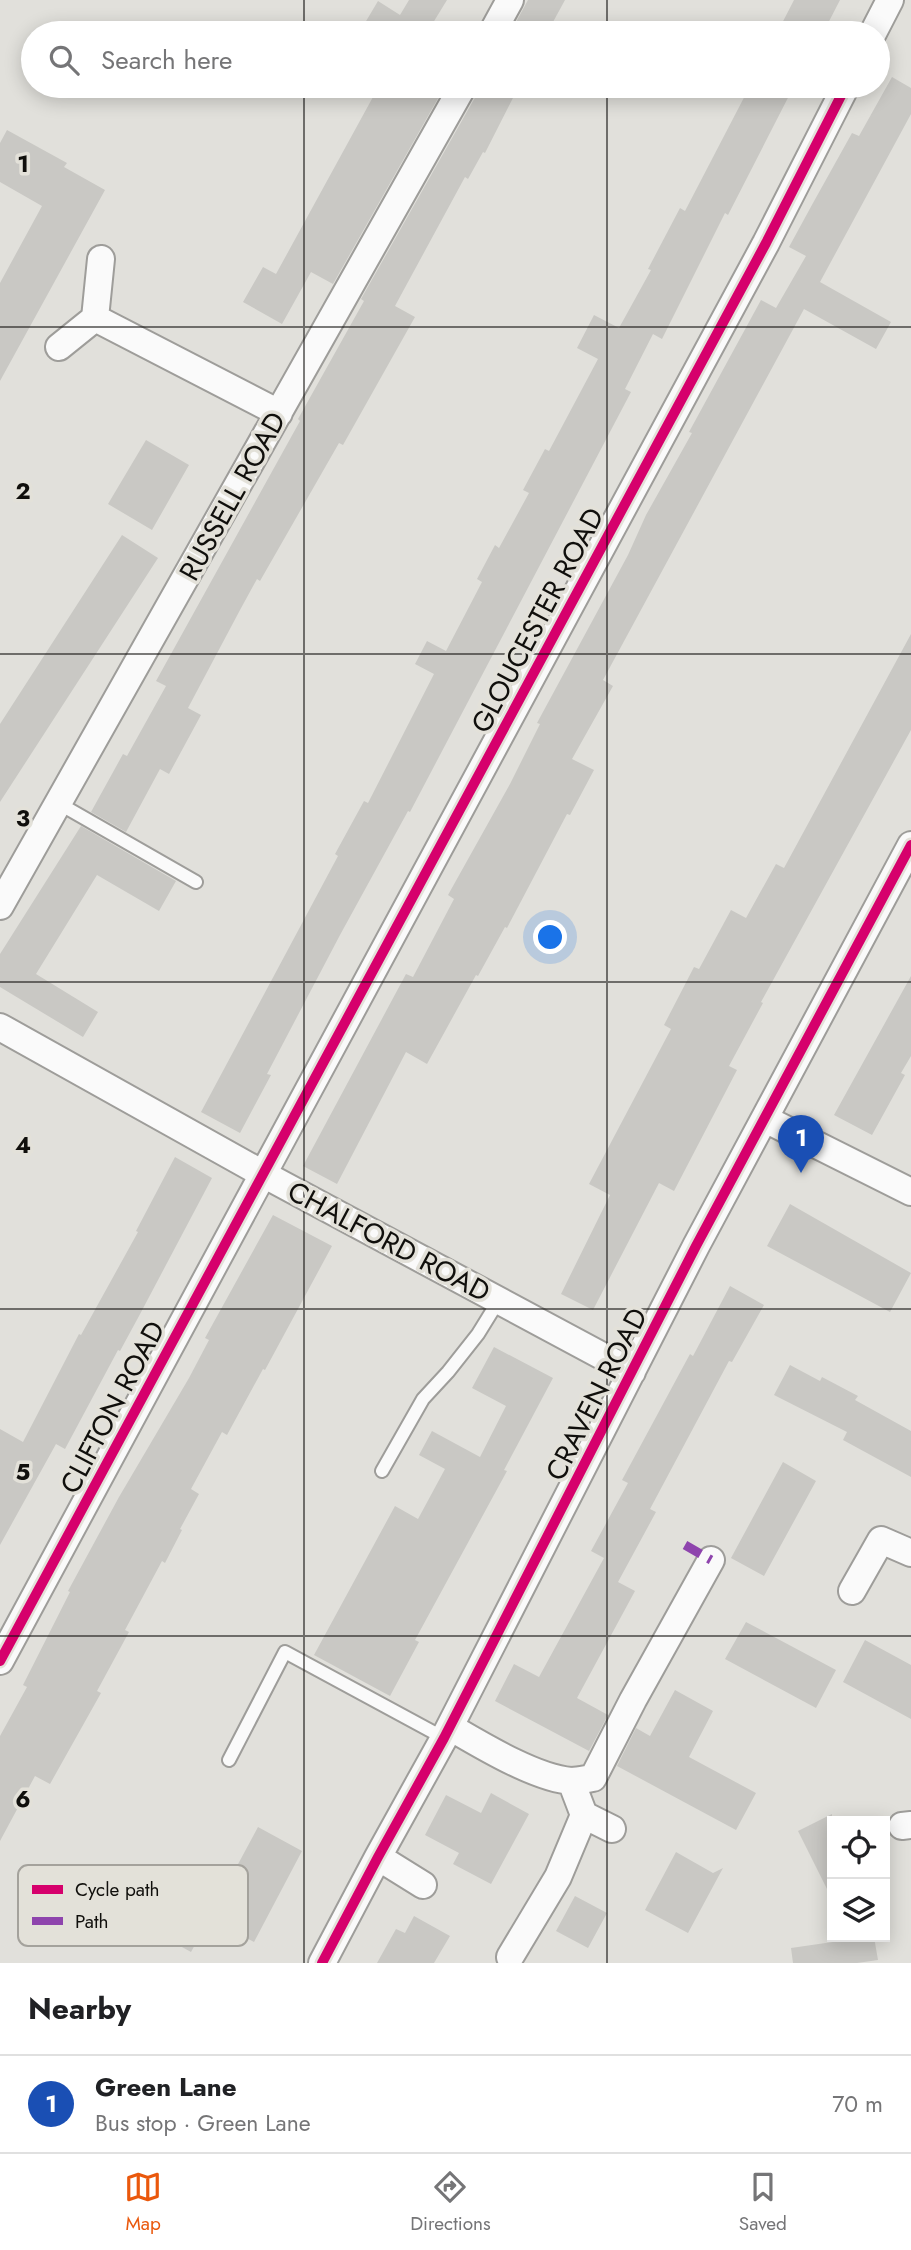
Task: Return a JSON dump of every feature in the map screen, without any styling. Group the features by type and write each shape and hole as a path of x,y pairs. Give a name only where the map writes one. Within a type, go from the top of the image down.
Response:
{"street":[{"path":"499,21 510,0"},
{"path":"879,21 890,0"},
{"name":"RUSSELL ROAD","path":"0,905 456,98"},
{"name":"GLOUCESTER ROAD","path":"263,1174 766,243 840,98"},
{"path":"59,347 95,318 101,259"},
{"path":"95,318 279,413"},
{"name":"CRAVEN ROAD","path":"322,1963 447,1733 632,1371 911,845"},
{"name":"CHALFORD ROAD","path":"0,1027 263,1174 632,1371"},
{"path":"765,1119 911,1192"},
{"name":"CLIFTON ROAD","path":"0,1661 263,1174"},
{"path":"852,1591 880,1540 911,1553"},
{"path":"447,1733 523,1765 571,1781 593,1777 654,1659 711,1560"},
{"path":"571,1781 584,1815 612,1829"},
{"path":"510,1957 558,1877 584,1815"},
{"path":"378,1857 424,1885"}],"lane":[{"path":"58,803 196,882"},
{"path":"382,1471 423,1399 449,1372 478,1334 499,1300"},
{"path":"229,1760 285,1652 447,1733"}],"building":[{"path":"409,0 447,0 434,21 366,21 378,1 400,15"},
{"path":"528,0 565,0 554,21 517,21"},
{"path":"794,0 840,0 829,21 783,21"},
{"path":"892,77 911,88 911,114 820,282 891,322 876,349 804,309 603,680 613,686 572,759 594,770 570,815 567,814 507,928 505,927 478,976 476,975 427,1064 406,1052 337,1184 303,1166 406,974 413,977 454,899 448,895 510,784 540,724 537,723 761,300 776,308 806,256 789,247 852,133 859,136 880,98 890,98"},
{"path":"372,98 438,98 333,284 311,272 282,324 243,302 263,267 276,274"},
{"path":"475,98 513,98 485,153 483,152 468,179 465,177 395,306 415,317 343,445 339,443 260,581 257,579 188,708 201,715 169,774 160,769 126,832 91,812 123,754 127,756 166,686 156,681 300,421 298,419 364,301 361,299"},
{"path":"744,98 788,98 728,215 725,213 662,339 653,334 625,389 631,392 410,812 408,811 340,935 267,1074 271,1075 240,1133 201,1112 338,856 335,854 364,801 368,803 434,674 415,664 427,641 446,651 482,582 477,579 495,545 499,548 529,493 523,490 545,449 549,451 598,359 577,348 594,315 619,328 651,270 648,269 680,208 685,211"},
{"path":"7,130 67,163 64,167 105,190 0,381 0,283 42,206 0,182 0,143"},
{"path":"146,440 189,465 152,530 108,504"},
{"path":"122,535 158,558 0,802 0,724"},
{"path":"911,634 911,730 761,1002 763,1003 729,1066 737,1070 674,1191 659,1183 593,1310 561,1294 610,1195 589,1184 671,1029 664,1025 694,967 699,969 731,910 746,918 776,864 784,868"},
{"path":"81,826 176,881 159,911 97,875 36,974 98,1012 83,1037 0,987 0,954"},
{"path":"911,976 911,1056 901,1073 905,1075 872,1135 834,1115"},
{"path":"175,1157 212,1178 65,1449 56,1444 0,1545 0,1429 23,1442 79,1334 81,1335 138,1232 136,1231"},
{"path":"790,1204 911,1273 890,1312 767,1246"},
{"path":"273,1215 332,1246 265,1370 263,1369 227,1435 222,1432 191,1489 199,1494 165,1563 162,1561 125,1630 129,1632 97,1691 101,1693 50,1784 35,1776 0,1841 0,1736 27,1687 23,1685 70,1592 68,1591 189,1378 209,1340 205,1338"},
{"path":"730,1286 764,1305 732,1362 729,1361 650,1509 656,1512 618,1582 635,1591 577,1698 608,1715 589,1751 495,1701 514,1664 539,1677 604,1558 591,1551 628,1483 622,1480"},
{"path":"494,1347 553,1378 504,1470 507,1471 415,1640 419,1642 390,1696 314,1655 395,1506 418,1519 445,1469 419,1455 432,1431 480,1457 506,1406 472,1388"},
{"path":"790,1365 820,1381 822,1377 858,1396 855,1400 911,1431 911,1477 843,1440 847,1432 774,1395"},
{"path":"783,1462 816,1481 764,1576 731,1558"},
{"path":"746,1622 836,1670 816,1708 725,1659"},
{"path":"865,1640 911,1665 911,1719 843,1682"},
{"path":"675,1690 713,1711 689,1757 756,1793 736,1830 617,1766 636,1728 650,1736"},
{"path":"491,1793 529,1814 491,1884 453,1864 459,1853 425,1835 446,1795 481,1813"},
{"path":"827,1816 827,1889 798,1831"},
{"path":"258,1827 302,1851 254,1942 248,1939 248,1865 238,1865"},
{"path":"676,1852 713,1873 723,1868 688,1933 645,1910"},
{"path":"575,1896 607,1913 588,1948 556,1931"},
{"path":"414,1916 450,1936 434,1963 377,1963 396,1929 405,1933"},
{"path":"832,1942 875,1942 878,1960 857,1963 793,1963 791,1948"},
{"path":"180,1946 194,1946 191,1952"}],"marked path":[{"path":"685,1545 711,1560"}],"cycle path":[{"path":"0,1661 766,243 840,98"},
{"path":"322,1963 444,1738 696,1246 911,845"}],"place":[{"name":"Green Lane","path":"801,1173"}]}
